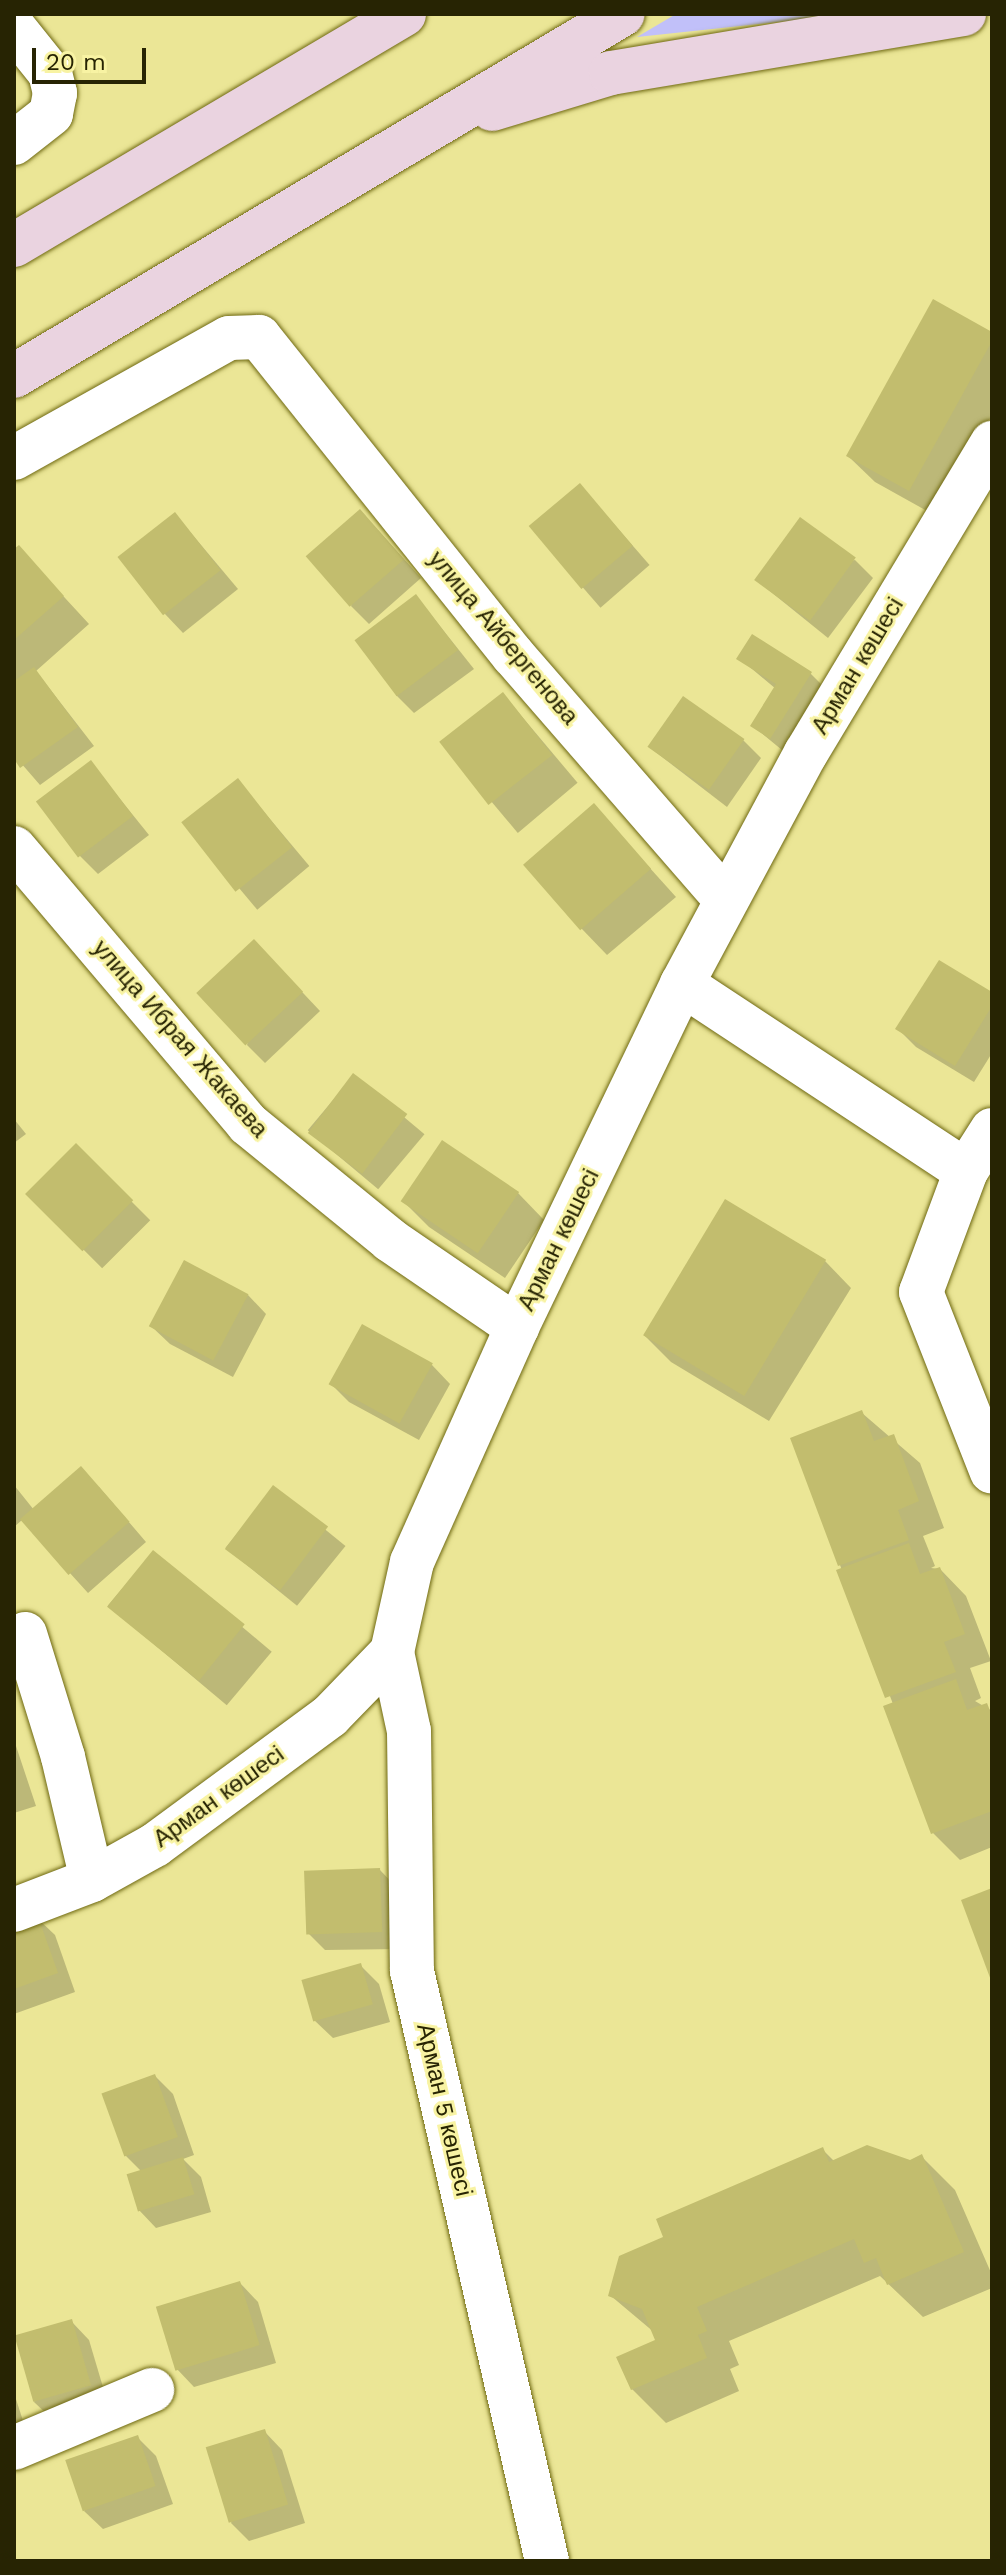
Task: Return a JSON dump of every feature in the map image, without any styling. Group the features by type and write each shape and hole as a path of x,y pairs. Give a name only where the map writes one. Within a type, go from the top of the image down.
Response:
{"main road":[{"path":"14,245 404,14"},
{"path":"14,376 424,129 623,14"},
{"path":"424,129 611,73 964,14"}],"street":[{"path":"14,28 50,73 55,93 51,114 14,143"},
{"name":"улица Айбергенова","path":"20,441 229,338 259,337 513,655 725,899"},
{"name":"Арман көшесі","path":"14,1910 92,1880 155,1845 330,1716 392,1652 412,1562 517,1327 682,984 806,753 992,443"},
{"name":"улица Ибрая Жакаева","path":"14,848 248,1124 390,1240 517,1327"},
{"path":"682,984 966,1171"},
{"path":"992,1130 966,1171 921,1292 992,1472"},
{"path":"18,1633 63,1757 92,1880"},
{"name":"Арман 5 көшесі","path":"392,1652 409,1731 412,1971 547,2561"},
{"path":"14,2448 152,2390"}],"shaded area":[{"path":"676,14 853,14 637,37"}],"building":[{"path":"933,299 992,332 992,341 909,491 846,456"},
{"path":"580,483 633,546 581,589 529,526"},
{"path":"360,509 404,560 350,607 306,556"},
{"path":"175,512 221,570 163,615 117,557"},
{"path":"800,517 856,558 810,621 754,580"},
{"path":"19,545 64,596 14,640 14,549"},
{"path":"416,594 458,650 397,696 355,640"},
{"path":"752,634 812,672 770,739 750,726 776,684 736,659"},
{"path":"34,667 78,727 20,768 14,759 14,681"},
{"path":"503,692 552,755 488,805 439,742"},
{"path":"683,696 744,739 709,790 647,747"},
{"path":"91,760 133,816 78,857 36,802"},
{"path":"238,778 292,847 235,892 181,822"},
{"path":"594,803 651,869 580,930 523,865"},
{"path":"254,939 303,992 245,1046 196,993"},
{"path":"939,960 992,992 992,1006 955,1066 895,1029"},
{"path":"353,1073 407,1114 362,1174 308,1133"},
{"path":"442,1140 519,1192 478,1253 401,1201"},
{"path":"76,1143 133,1200 82,1251 25,1194"},
{"path":"725,1199 826,1260 744,1396 643,1335"},
{"path":"184,1260 248,1294 213,1360 149,1326"},
{"path":"362,1324 433,1363 399,1424 329,1384"},
{"path":"862,1410 874,1441 894,1434 919,1501 898,1510 909,1540 838,1566 790,1438"},
{"path":"81,1466 130,1522 68,1575 20,1519"},
{"path":"273,1485 328,1527 280,1590 225,1549"},
{"path":"909,1543 920,1574 940,1567 965,1634 944,1642 956,1672 885,1698 836,1570"},
{"path":"153,1550 245,1624 199,1681 107,1607"},
{"path":"956,1679 967,1710 987,1703 992,1716 992,1811 931,1834 883,1706"},
{"path":"380,1868 382,1932 306,1935 304,1871"},
{"path":"992,1888 992,1983 961,1900"},
{"path":"37,1914 58,1973 14,1989 14,1923"},
{"path":"361,1963 373,2004 313,2021 301,1980"},
{"path":"155,2074 178,2137 124,2156 101,2093"},
{"path":"867,2145 910,2160 922,2154 964,2252 887,2285 876,2258 864,2263 854,2239 697,2307 707,2331 698,2335 707,2358 631,2390 616,2357 655,2340 642,2309 608,2296 619,2256 663,2237 656,2219 823,2147 829,2162"},
{"path":"183,2157 194,2194 138,2212 127,2174"},
{"path":"240,2281 260,2345 175,2371 156,2307"},
{"path":"72,2319 91,2385 33,2402 14,2336"},
{"path":"265,2429 288,2505 229,2523 206,2447"},
{"path":"138,2435 156,2486 83,2511 65,2460"}]}
